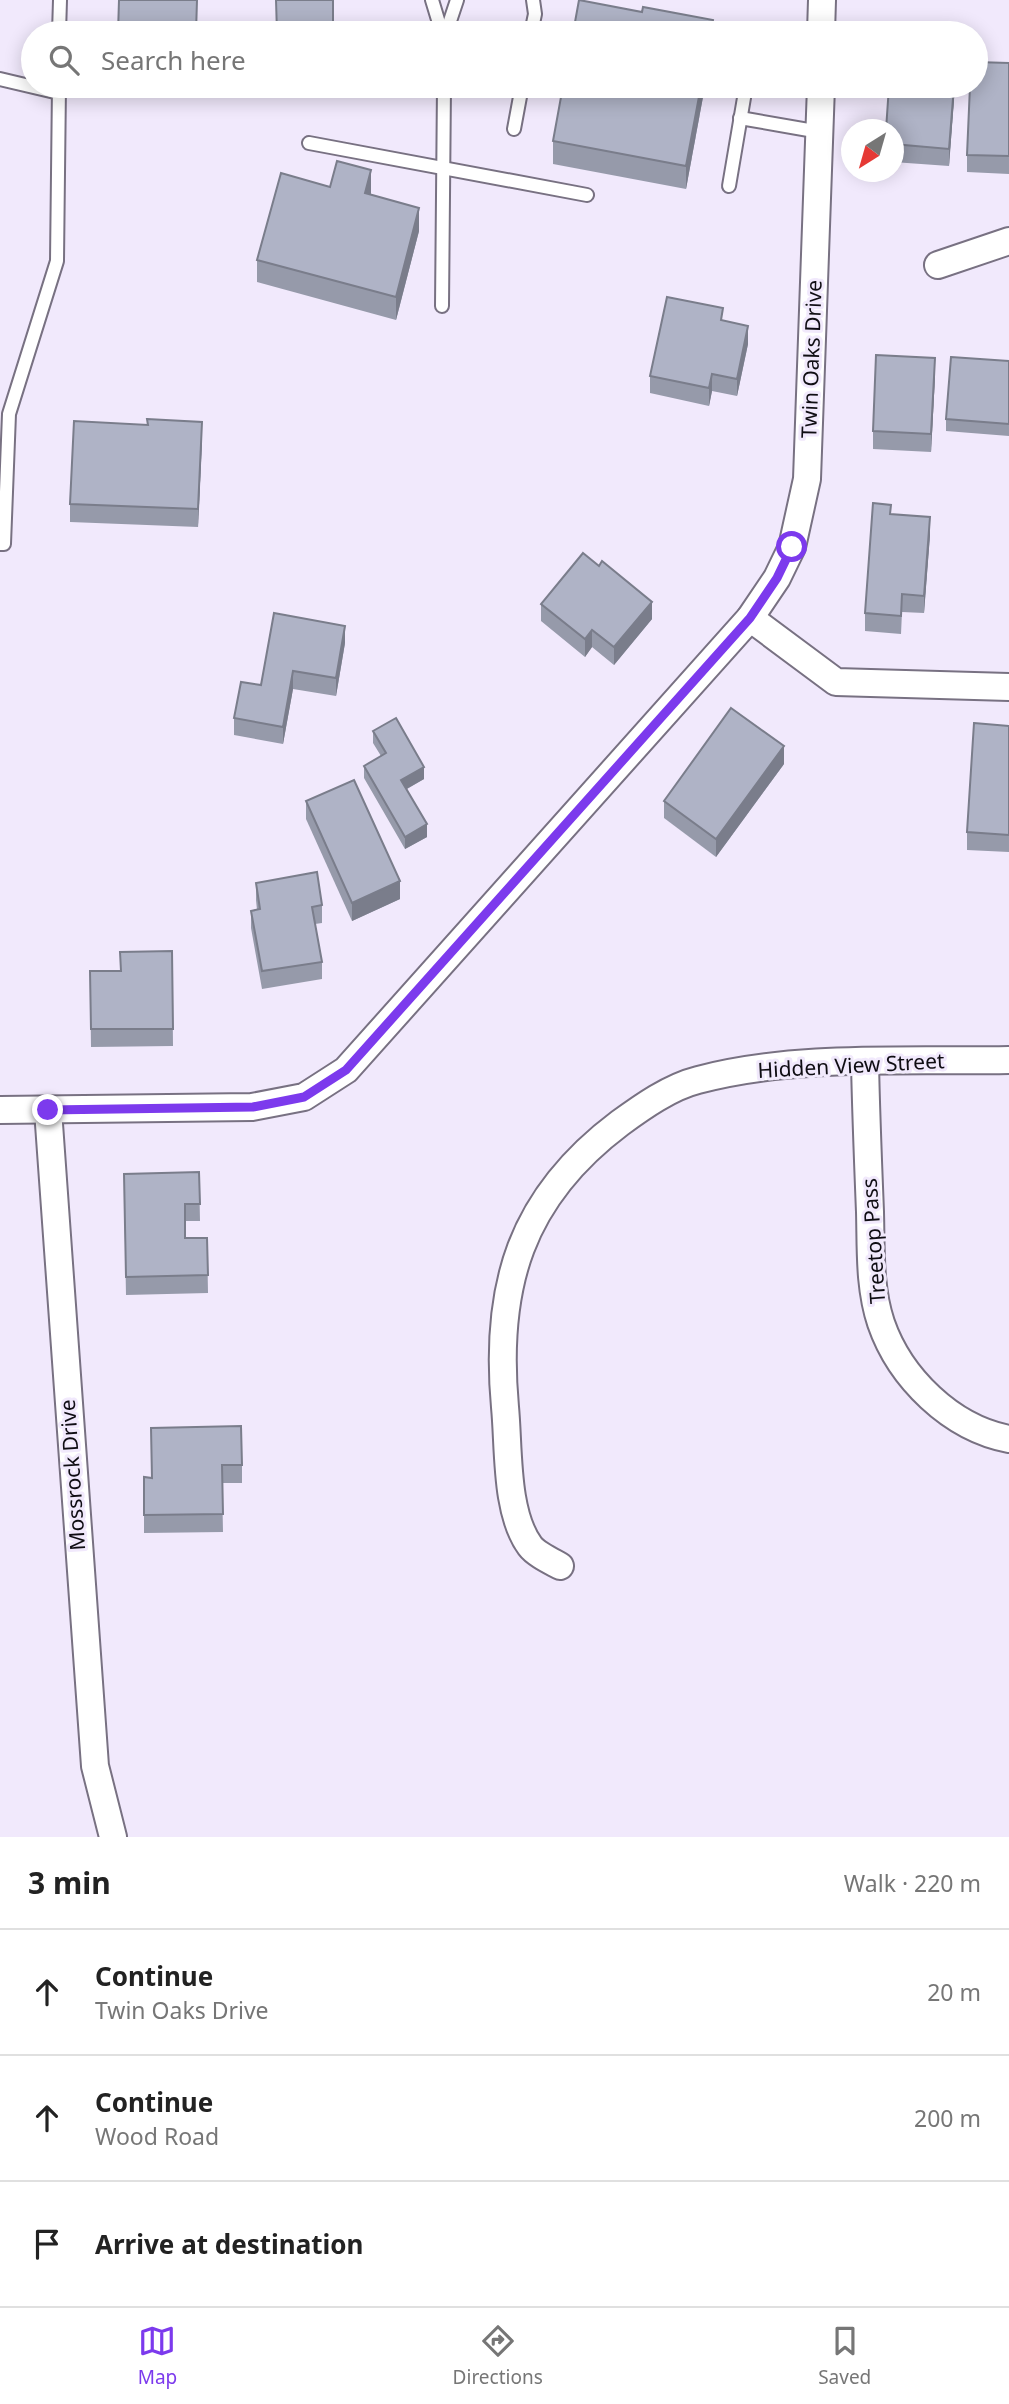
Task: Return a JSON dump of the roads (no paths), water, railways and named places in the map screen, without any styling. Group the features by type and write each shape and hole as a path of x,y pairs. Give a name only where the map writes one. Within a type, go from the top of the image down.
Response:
{"street":[{"path":"821,21 822,0"},
{"name":"Twin Oaks Drive","path":"0,1110 253,1107 304,1097 346,1070 750,618 777,578 792,547 807,478 821,98"},
{"path":"938,265 1009,241"},
{"path":"750,618 836,682 1009,687"},
{"name":"Hidden View Street","path":"560,1566 531,1548 515,1517 500,1340 509,1283 530,1220 562,1179 598,1140 642,1107 696,1080 783,1065 1009,1060"},
{"name":"Treetop Pass","path":"865,1063 872,1282 881,1322 894,1355 922,1389 954,1417 991,1436 1009,1439"},
{"name":"Mossrock Drive","path":"48,1110 94,1753 113,1837"}],"lane":[{"path":"59,21 60,0"},
{"path":"432,0 440,21"},
{"path":"449,21 457,0"},
{"path":"533,0 534,21"},
{"path":"0,79 21,83"},
{"path":"0,544 4,544 9,414 57,261 59,98"},
{"path":"442,306 444,98"},
{"path":"514,129 520,98"},
{"path":"729,186 744,98"},
{"path":"740,118 820,132"},
{"path":"309,143 587,195"}]}
